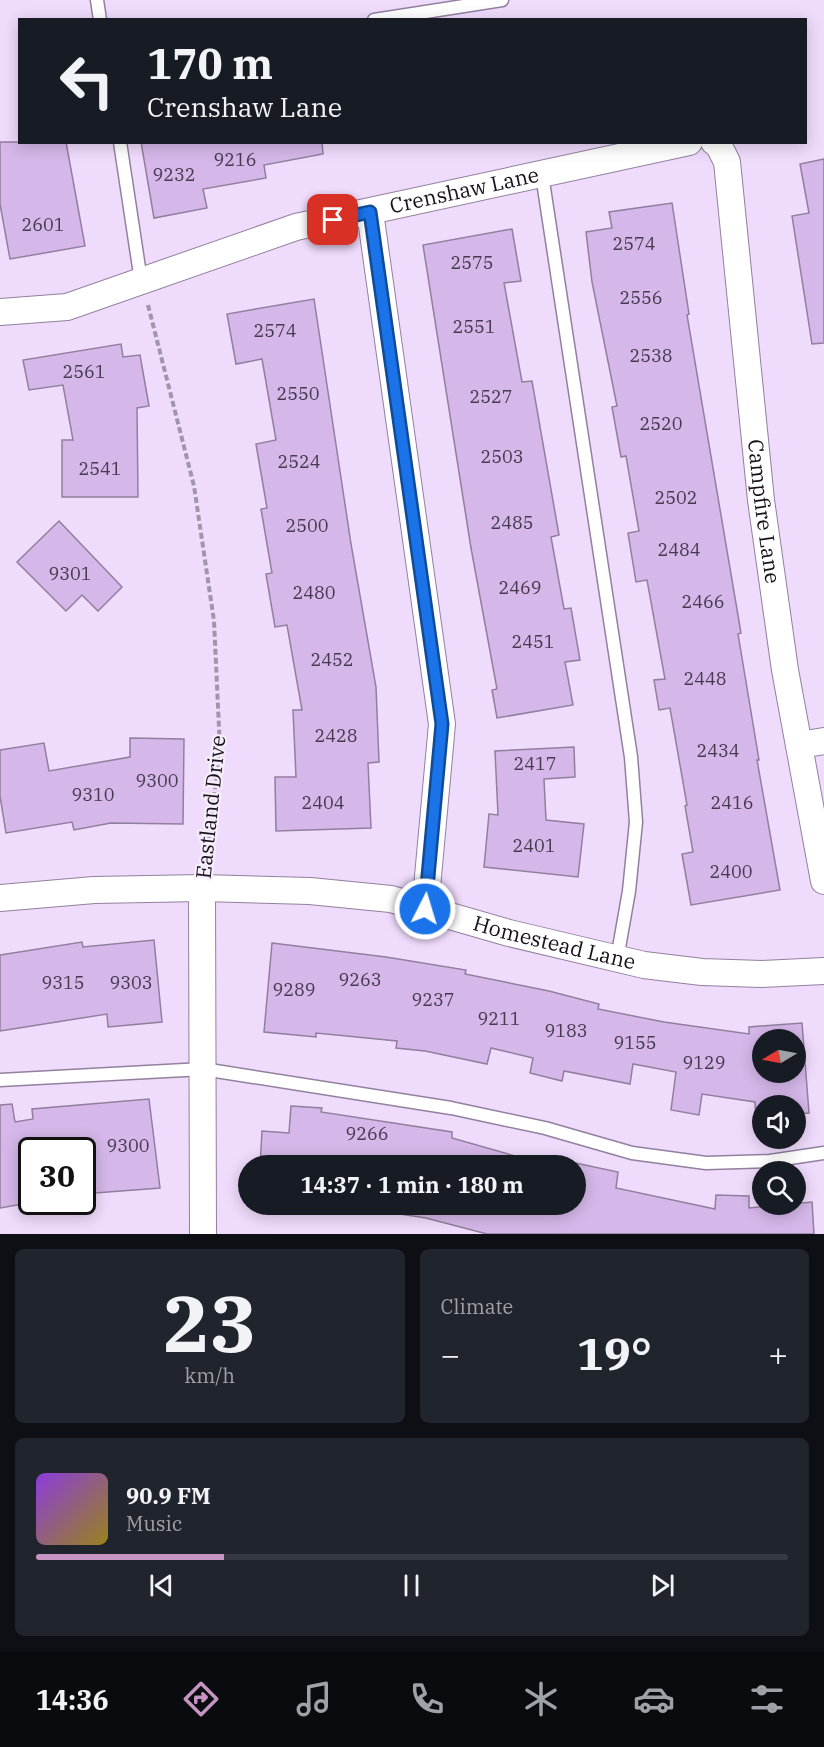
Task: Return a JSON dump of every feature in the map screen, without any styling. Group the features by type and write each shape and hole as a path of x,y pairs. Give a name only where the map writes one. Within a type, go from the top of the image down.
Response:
{"street":[{"name":"Crenshaw Lane","path":"0,312 67,308 296,227 681,144"},
{"name":"Campfire Lane","path":"717,144 728,162 761,501 785,670 812,743 824,881"},
{"path":"370,212 442,724 425,909"},
{"name":"Homestead Lane","path":"0,898 94,890 202,888 322,892 391,899 509,933 617,958 702,972 761,974 824,971"},
{"name":"Eastland Drive","path":"202,888 203,1234"}],"lane":[{"path":"97,0 100,18"},
{"path":"387,18 501,0"},
{"path":"120,144 141,281"},
{"path":"542,175 631,757 636,822 629,891 617,958"},
{"path":"0,1080 203,1069 452,1108 545,1128 632,1153 706,1163 770,1161 824,1153"}],"path":[{"name":"Eastland Drive","path":"141,281 194,486 214,621 220,749 202,888"}],"building":[{"path":"0,142 66,144 85,246 10,259 0,204"},
{"path":"141,144 322,144 323,154 264,165 266,178 203,189 207,208 154,218"},
{"path":"824,159 824,343 812,344 792,216 809,213 800,164"},
{"path":"672,203 689,314 687,315 741,633 738,634 759,760 757,760 780,890 691,905 682,854 693,852 685,806 687,805 670,708 659,710 654,680 665,679 647,580 636,582 628,533 639,531 626,456 621,457 612,407 617,406 592,282 586,232 612,228 609,212"},
{"path":"512,229 521,281 504,283 522,382 532,381 559,535 551,537 564,609 571,608 580,660 565,662 573,705 497,718 492,690 497,689 471,548 423,245"},
{"path":"314,299 351,544 376,687 379,762 368,763 371,828 276,831 275,777 296,777 293,710 302,710 287,625 275,627 266,574 272,573 261,509 267,508 256,444 276,440 262,359 236,364 227,314"},
{"path":"121,344 123,357 140,355 149,406 137,408 138,497 62,497 62,440 73,440 63,385 29,390 23,360"},
{"path":"59,521 122,587 98,611 82,595 66,611 17,562"},
{"path":"130,738 184,739 183,824 111,823 74,830 72,822 6,833 0,796 0,750 44,743 49,771 130,757"},
{"path":"574,747 575,777 544,779 546,820 584,824 578,877 484,867 489,814 498,815 495,751"},
{"path":"154,940 162,1022 108,1027 107,1014 0,1031 0,955 82,942 83,947"},
{"path":"272,943 386,957 466,970 465,974 599,1004 598,1009 664,1022 749,1034 749,1027 802,1023 802,1029 752,1029 752,1083 806,1083 806,1074 809,1113 806,1113 806,1095 752,1095 752,1102 702,1094 699,1115 671,1110 676,1072 633,1064 630,1084 564,1071 562,1081 530,1073 533,1058 491,1048 487,1064 425,1051 396,1048 397,1041 316,1033 316,1037 264,1032"},
{"path":"149,1099 160,1188 96,1193 96,1137 18,1137 18,1205 0,1208 0,1105 12,1104 15,1122 33,1119 32,1109"},
{"path":"291,1106 322,1108 321,1112 452,1132 452,1138 512,1155 261,1155 262,1131 289,1133"},
{"path":"586,1165 618,1172 616,1188 715,1209 716,1195 749,1196 749,1208 752,1208 752,1215 806,1215 806,1203 812,1202 814,1234 487,1234 406,1215 586,1215"}],"route":[{"path":"333,220 370,212 442,724 425,909"}]}
